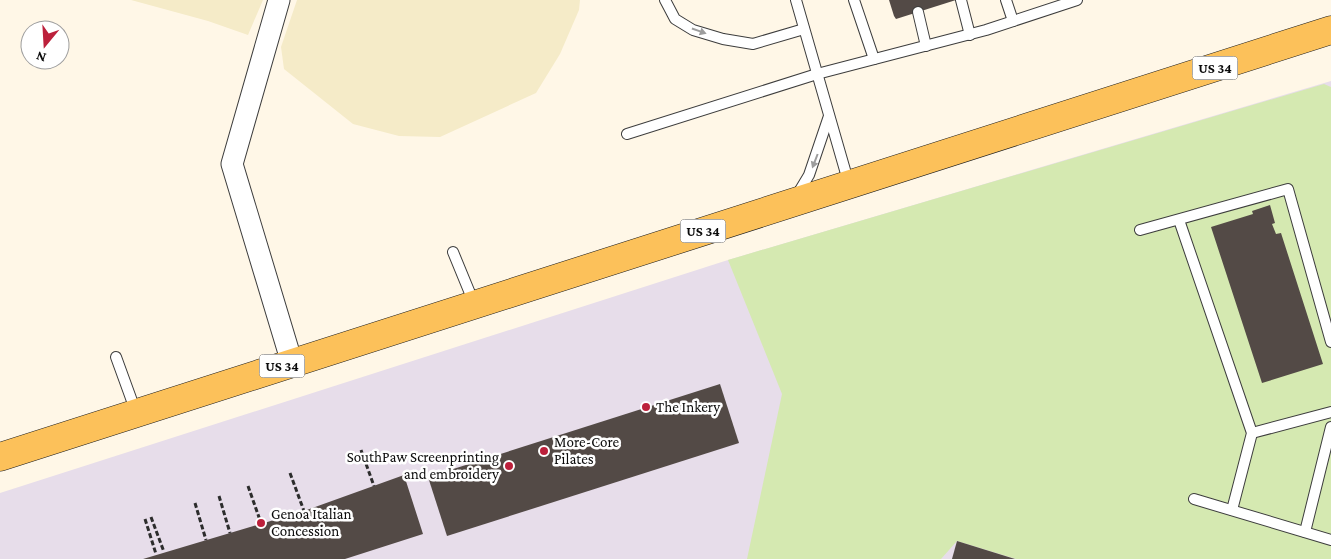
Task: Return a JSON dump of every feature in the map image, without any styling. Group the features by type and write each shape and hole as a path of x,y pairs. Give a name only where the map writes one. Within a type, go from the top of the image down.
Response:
{"main road":[{"name":"US 34","path":"0,456 1331,30"}],"street":[{"path":"279,0 232,164 292,363"}],"lane":[{"path":"665,0 675,19 693,30 724,39 753,44 804,29"},
{"path":"796,0 849,185"},
{"path":"854,0 874,59"},
{"path":"960,0 970,34"},
{"path":"1006,0 1013,21"},
{"path":"626,134 817,74 1013,21 1047,4 1078,0"},
{"path":"918,12 926,46"},
{"path":"792,203 809,175 829,115"},
{"path":"1140,230 1288,189 1331,342"},
{"path":"1179,220 1252,433 1232,510"},
{"path":"453,252 474,304"},
{"path":"116,357 137,413"},
{"path":"1252,433 1331,412"},
{"path":"1305,532 1331,427"},
{"path":"1194,499 1331,540"}],"path":[{"path":"361,450 374,486"},
{"path":"290,473 304,510"},
{"path":"248,486 260,523"},
{"path":"219,496 230,533"},
{"path":"195,503 206,540"},
{"path":"151,517 164,552"},
{"path":"145,519 156,554"}],"shaded area":[{"path":"131,0 263,0 248,35 208,21"},
{"path":"297,0 580,0 579,10 560,54 536,93 440,137 399,136 353,124 284,69 281,47"},
{"path":"1331,81 1331,559 0,559 0,493 728,260"}],"green space":[{"path":"1324,84 1331,87 1331,559 1016,559 957,541 941,559 747,559 782,394 728,260"}],"building":[{"path":"889,0 956,0 896,19"},
{"path":"1270,205 1275,223 1272,224 1276,234 1281,233 1323,364 1262,383 1211,227 1253,214 1252,211"},
{"path":"720,384 739,443 447,536 428,477"},
{"path":"404,475 423,534 345,559 143,559 304,511"},
{"path":"957,541 1015,559 952,559"}],"place":[{"name":"The Inkery","path":"646,407"},
{"name":"More-Core Pilates","path":"544,451"},
{"name":"SouthPaw Screenprinting and embroidery","path":"509,466"},
{"name":"Genoa Italian Concession","path":"261,523"}]}
